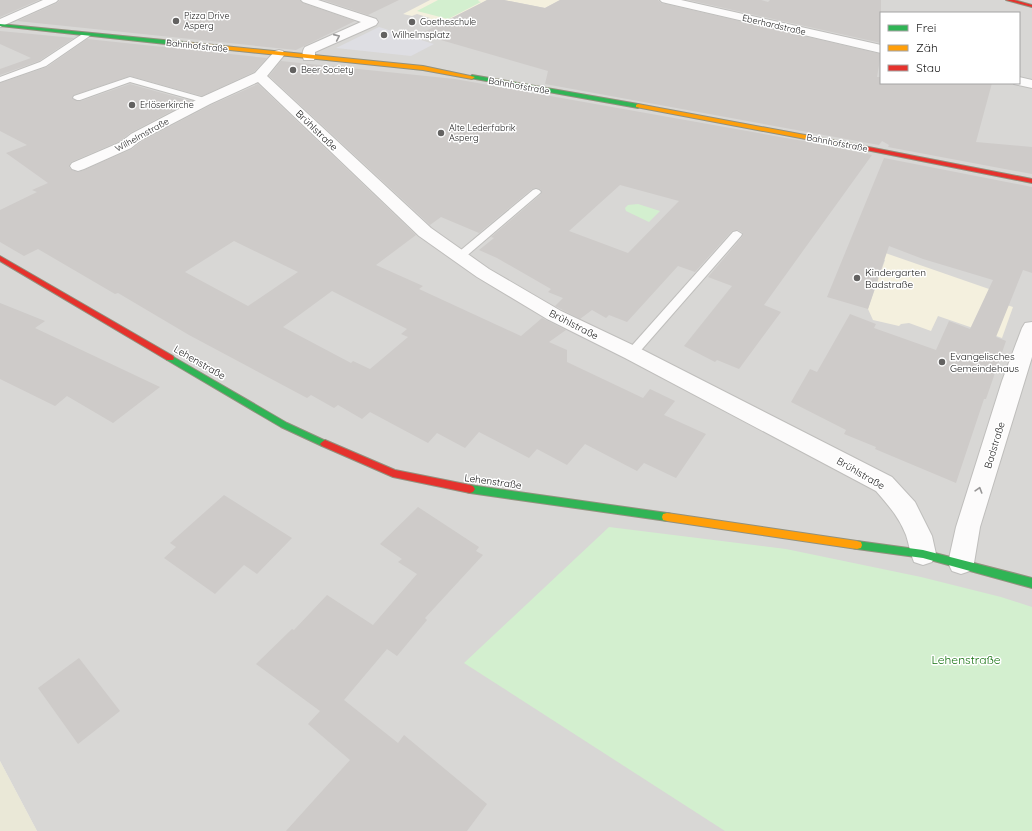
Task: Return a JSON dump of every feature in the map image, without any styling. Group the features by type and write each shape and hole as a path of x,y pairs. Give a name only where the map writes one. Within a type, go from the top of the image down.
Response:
{"street":[{"path":"0,24 52,0"},
{"path":"307,0 372,22 309,50 310,57"},
{"name":"Eberhardstraße","path":"666,0 880,49"},
{"path":"1008,0 1032,6"},
{"name":"Bahnhofstraße","path":"0,24 87,35 423,68 803,136 1032,181"},
{"path":"260,76 279,54"},
{"name":"Wilhelmstraße","path":"78,166 126,145 136,137 206,101 260,76"},
{"name":"Brühlstraße","path":"260,76 399,209 425,232 460,257 554,315 632,353 884,484 906,509 920,536 923,554"},
{"path":"1020,81 1032,84"},
{"name":"Lehenstraße","path":"0,258 284,424 344,453 393,473 457,487 923,554 1032,584"},
{"name":"Badstraße","path":"961,564 968,527 1013,382 1032,328"}],"lane":[{"path":"0,80 43,64 87,35"},
{"path":"77,98 130,79 206,101"},
{"path":"460,257 536,192"},
{"path":"632,353 737,234"}],"shaded area":[{"path":"0,0 1032,0 1032,831 37,831 0,761"},
{"path":"430,0 487,0 445,25 426,20 430,18 417,14 412,16 403,14"},
{"path":"504,0 560,0 545,8"},
{"name":"Wilhelmsplatz","path":"379,27 434,44 411,56 336,48"},
{"path":"868,247 989,289 985,298 1013,307 1002,338 938,316 931,331 909,323 901,324 899,326 873,320 868,309 885,260 866,254"},
{"path":"0,761 37,831 0,831"}],"green space":[{"path":"438,0 479,0 478,1 481,2 448,19 417,11"},
{"path":"638,204 660,211 649,222 626,211 625,208 628,205"},
{"path":"609,527 786,549 921,577 1001,597 1032,607 1032,831 725,831 464,663"}],"building":[{"path":"0,0 39,0 0,17"},
{"path":"60,0 300,0 303,3 355,21 296,50 17,21 57,3"},
{"path":"323,0 399,0 368,15"},
{"path":"487,0 504,0 545,8 560,0 658,0 661,3 880,54 877,77 880,77 880,84 992,84 976,142 1032,147 1032,174 888,147 889,145 882,141 879,145 545,84 548,71 420,34"},
{"path":"688,0 761,0 768,2 770,0 881,0 880,43"},
{"path":"0,31 74,38 39,61 0,75 0,69 31,58 0,44"},
{"path":"87,39 267,58 254,72 202,96 130,76 74,95 72,99 81,101 130,84 191,101 130,133 120,141 71,162 69,167 78,172 132,149 142,141 211,105 258,84 416,235 376,265 423,286 419,289 521,336 542,318 566,330 549,342 567,350 567,362 643,398 650,389 675,401 664,415 706,434 676,478 644,463 637,471 585,444 567,465 537,449 529,458 479,432 465,448 437,433 428,443 370,412 362,419 338,405 334,408 311,395 307,398 189,335 118,293 115,294 38,249 24,256 0,242 0,210 37,192 32,190 48,183 6,153 27,145 0,131 0,83 47,67","holes":["234,241 298,272 248,306 185,272","332,291 407,329 401,334 408,337 370,369 353,361 351,363 283,327"]},
{"path":"281,61 455,79 803,141 872,155 764,305 781,312 739,369 717,360 715,362 684,346 732,286 708,277 742,237 743,233 738,230 732,231 695,272 678,266 627,322 609,315 606,318 592,310 580,319 555,306 563,298 548,292 551,289 497,258 479,250 494,238 491,237 540,195 542,192 540,189 532,189 479,233 441,217 430,225 269,76","holes":["620,185 679,201 628,253 569,231"]},
{"path":"884,158 1032,187 1032,273 1023,270 996,337 1006,341 986,399 984,399 956,483 875,449 876,447 844,434 846,430 791,402 810,369 817,372 850,314 876,324 874,328 936,350 949,321 970,329 993,280 923,259 889,246 868,309 827,297"},
{"path":"0,303 45,321 35,328 160,387 113,423 67,396 55,406 0,379"},
{"path":"224,495 292,538 257,574 244,565 215,594 164,558 176,547 170,543"},
{"path":"418,507 479,547 476,551 483,555 425,618 427,620 397,656 387,649 344,700 398,743 404,735 487,804 467,831 286,831 350,760 308,724 320,711 256,664 292,629 294,630 327,595 373,625 417,574 398,562 402,559 380,544"},
{"path":"79,658 120,711 78,744 38,688"}],"traffic: fast":[{"path":"0,25 184,44"},
{"path":"472,77 638,106"},
{"path":"170,358 284,425 325,444"},
{"path":"470,489 667,517"},
{"path":"857,545 923,554 1032,583"}],"traffic: slow":[{"path":"184,44 423,68 472,77"},
{"path":"638,106 848,145"},
{"path":"667,517 857,545"}],"traffic: jam":[{"path":"1008,0 1032,6"},
{"path":"848,145 1032,181"},
{"path":"0,258 170,358"},
{"path":"325,444 393,473 470,489"}],"place":[{"name":"Pizza Drive Asperg","path":"176,21"},
{"name":"Goetheschule","path":"412,22"},
{"name":"Wilhelmsplatz","path":"384,35"},
{"name":"Beer Society","path":"293,70"},
{"name":"Erlöserkirche","path":"132,105"},
{"name":"Alte Lederfabrik Asperg","path":"441,133"},
{"name":"Kindergarten Badstraße","path":"857,278"},
{"name":"Evangelisches Gemeindehaus","path":"942,362"}]}
